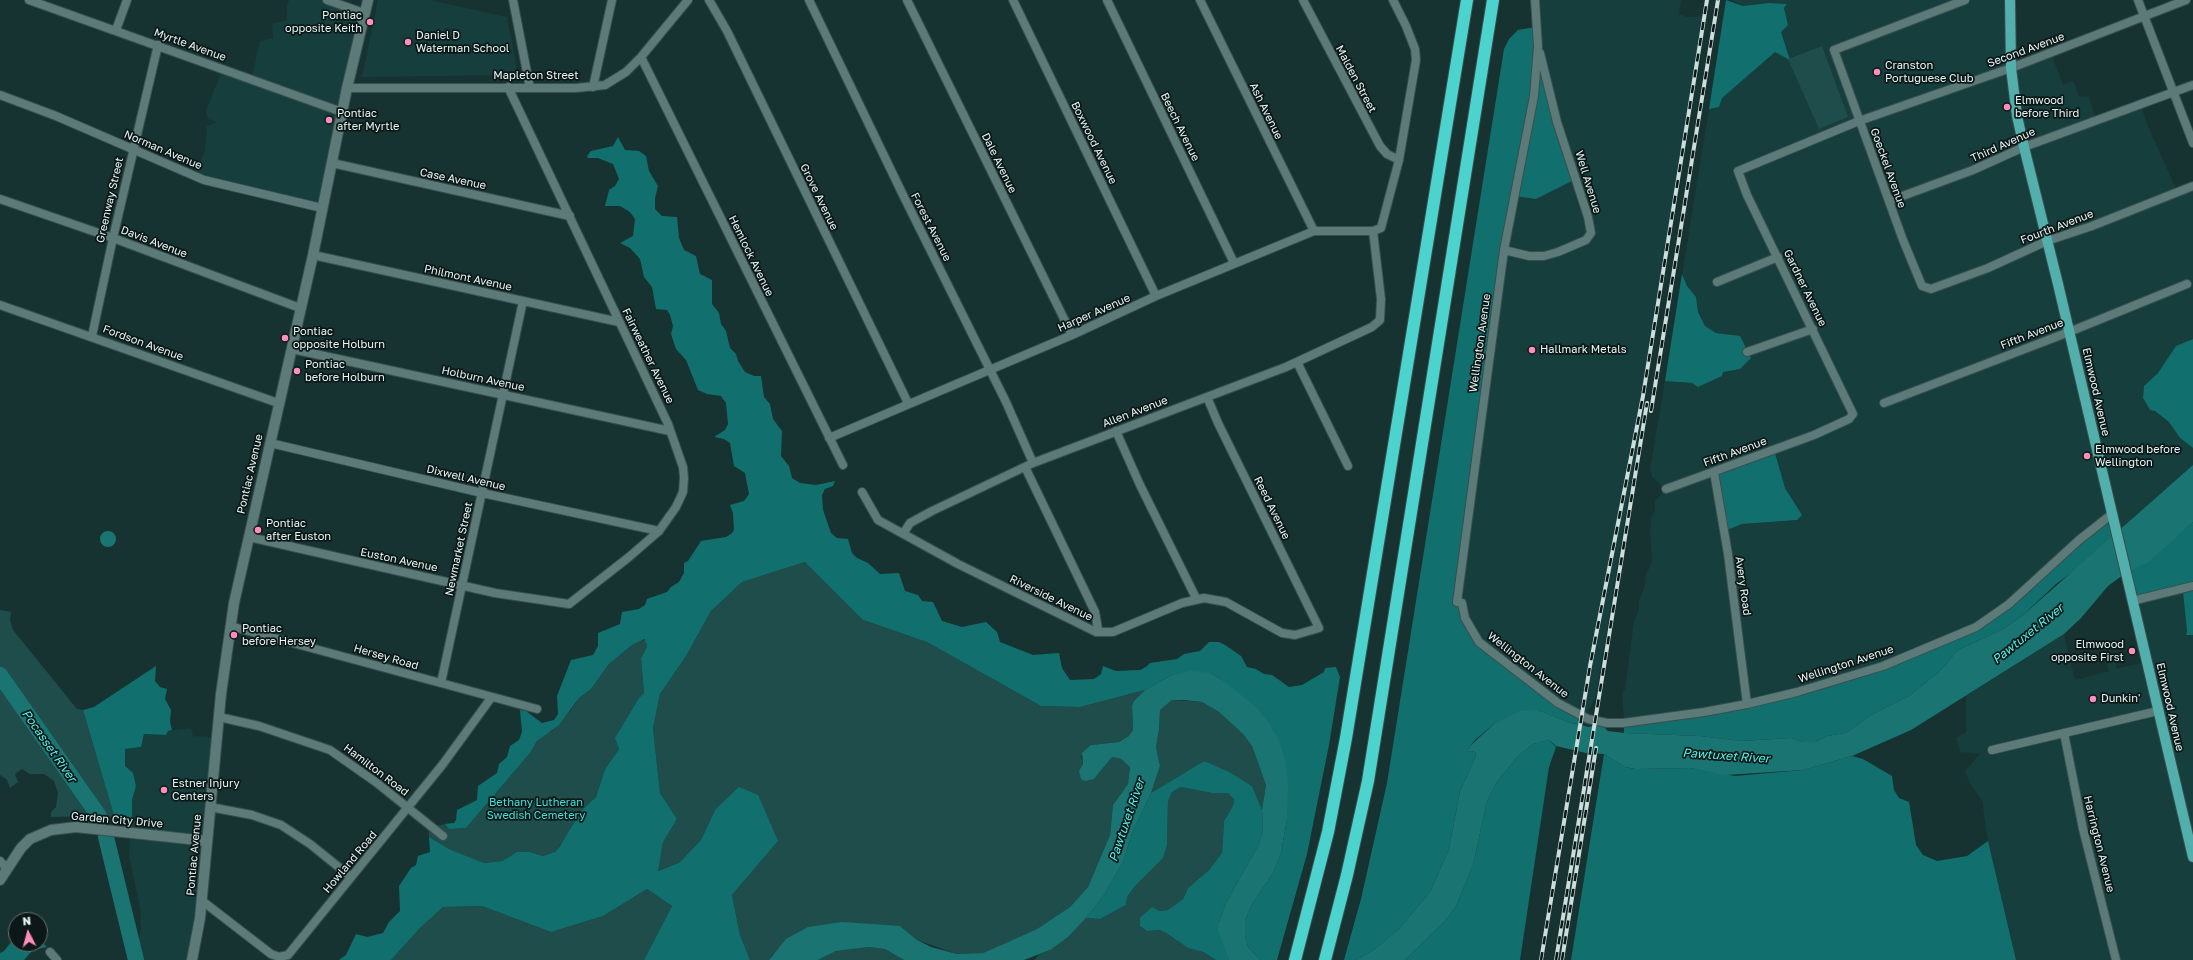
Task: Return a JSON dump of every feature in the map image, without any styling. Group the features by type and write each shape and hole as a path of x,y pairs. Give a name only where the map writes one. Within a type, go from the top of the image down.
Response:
{"highway":[{"path":"1295,960 1317,878 1340,770 1467,0"},
{"path":"1325,960 1359,828 1372,761 1493,0"}],"main road":[{"name":"Pontiac Avenue","path":"192,960 202,900 219,717 230,626 278,403 313,255 347,88 368,0"},
{"name":"Elmwood Avenue","path":"2010,0 2011,68 2017,116 2193,857"},
{"name":"Garden City Drive","path":"0,880 3,865 30,839 41,833 68,828 207,841"}],"street":[{"name":"Myrtle Avenue","path":"29,0 342,112"},
{"path":"116,30 127,0"},
{"path":"327,0 364,13"},
{"path":"512,0 530,88"},
{"path":"593,87 611,0"},
{"name":"Mapleton Street","path":"347,88 530,88 593,87 605,85 612,82 641,57 688,0"},
{"name":"Grove Avenue","path":"709,0 727,31 908,403"},
{"name":"Forest Avenue","path":"809,0 990,369 1033,464"},
{"name":"Dale Avenue","path":"907,0 1072,335"},
{"name":"Boxwood Avenue","path":"1012,0 1156,296"},
{"name":"Beech Avenue","path":"1107,0 1234,263"},
{"name":"Ash Avenue","path":"1200,0 1314,231"},
{"name":"Malden Street","path":"1303,0 1380,146 1387,154 1399,160"},
{"path":"1373,231 1381,228 1399,160 1416,60 1406,26 1393,0"},
{"name":"Wellington Avenue","path":"1535,0 1538,46 1531,115 1504,250 1458,602 1462,603 1465,618 1472,633 1493,654 1558,703 1588,719 1607,723 1623,723 1704,712 1747,704 1797,692 1883,666 1976,627 2009,604 2079,540 2112,518"},
{"name":"Goeckel Avenue","path":"1928,288 1922,286 1859,121 1834,50 1965,0"},
{"path":"2138,0 2193,143"},
{"name":"Second Avenue","path":"1738,171 1859,121 2011,68 2186,0"},
{"name":"Greenway Street","path":"92,336 158,45"},
{"name":"Well Avenue","path":"1504,250 1529,256 1544,256 1558,252 1586,240 1591,233 1588,216 1558,122 1538,46"},
{"name":"Hemlock Avenue","path":"641,57 843,465"},
{"name":"Third Avenue","path":"1889,201 1974,170 2024,147 2193,85"},
{"name":"Fairweather Avenue","path":"508,87 668,424 683,467 683,492 669,519 659,531 629,557 569,604"},
{"name":"Norman Avenue","path":"0,95 51,114 204,180 322,208"},
{"name":"Case Avenue","path":"332,163 570,216"},
{"name":"Gardner Avenue","path":"1738,171 1747,195 1854,414"},
{"name":"Fourth Avenue","path":"1928,288 1988,268 2047,241 2092,226 2193,186"},
{"name":"Davis Avenue","path":"0,199 113,238 300,308"},
{"name":"Harper Avenue","path":"829,438 908,403 1072,335 1156,296 1314,231 1373,231"},
{"name":"Allen Avenue","path":"903,534 910,524 932,511 1025,467 1297,362 1372,327 1380,320 1381,299 1373,231"},
{"name":"Philmont Avenue","path":"313,255 619,322"},
{"path":"1717,282 1778,257"},
{"name":"Fifth Avenue","path":"1884,403 2069,332 2187,284"},
{"name":"Newmarket Street","path":"441,683 523,301"},
{"name":"Fordson Avenue","path":"0,305 92,336 278,403"},
{"path":"1747,352 1813,329"},
{"name":"Holburn Avenue","path":"292,349 670,431"},
{"path":"1297,362 1348,466"},
{"name":"Reed Avenue","path":"1207,397 1218,423 1319,628"},
{"name":"Fifth Avenue","path":"1666,489 1814,435 1849,419 1854,414"},
{"path":"1116,431 1140,485 1196,598"},
{"name":"Dixwell Avenue","path":"270,443 482,493 659,531"},
{"path":"1025,467 1095,612 1098,629 1096,632"},
{"name":"Avery Road","path":"1714,472 1728,554 1747,704"},
{"name":"Riverside Avenue","path":"862,492 878,520 965,568 1096,632 1112,632 1196,598 1226,602 1282,633 1295,635 1319,628"},
{"name":"Euston Avenue","path":"249,537 495,593 569,604"},
{"path":"2132,601 2193,586"},
{"name":"Hersey Road","path":"230,626 536,709"},
{"name":"Howland Road","path":"202,900 271,954 284,956 288,955 443,764 491,698"},
{"path":"1992,750 2158,712"},
{"name":"Hamilton Road","path":"219,717 259,726 330,750 377,783 443,836"},
{"name":"Harrington Avenue","path":"2064,733 2081,822 2116,960"},
{"path":"210,807 252,816 281,825 310,844 351,877"},
{"path":"50,952 57,960"}],"shaded area":[{"path":"289,0 329,0 364,12 321,207 194,177 205,151 207,126 217,122 208,119 206,111 222,70 252,77 260,41 273,38 272,24 287,20 287,6"},
{"path":"378,0 429,0 507,17 518,75 362,77"},
{"path":"1535,0 1681,0 1679,16 1682,14 1687,17 1707,16 1596,696 1585,717 1558,702 1482,642 1461,602 1460,586 1514,196 1536,199 1557,187 1572,181 1541,68"},
{"path":"1726,0 1743,6 1769,3 1787,4 1784,8 1788,25 1781,32 1790,60 1775,52 1722,98 1719,107 1709,109"},
{"path":"1731,0 2011,0 2013,66 2051,54 2063,84 2073,81 2079,96 2089,97 2096,120 2140,104 2150,131 2177,191 2193,186 2193,339 2176,347 2158,373 2144,386 2143,398 2150,410 2155,411 2169,422 2180,438 2193,448 2193,465 2117,533 1979,625 1883,665 1748,702 1624,719 1622,693 1625,689 1634,621 1639,610 1639,600 1645,585 1646,575 1652,561 1650,530 1651,517 1655,511 1655,501 1665,489 1652,477 1650,469 1665,381 1692,383 1722,376 1723,372 1740,369 1751,358 1742,343 1726,334 1716,333 1705,326 1698,312 1696,297 1687,286 1682,274 1709,109 1719,107 1721,98 1775,52 1790,59 1780,31 1787,25 1784,8 1787,4 1769,3 1743,6","holes":["1775,453 1785,488 1802,515 1797,520 1742,524 1727,530"]},
{"path":"1535,27 1574,180 1536,199 1514,196 1461,576 1461,602 1482,642 1585,719 1582,725 1568,722 1538,710 1494,724 1476,739 1469,747 1468,751 1475,752 1476,756 1460,791 1449,849 1430,892 1399,929 1375,949 1356,960 1344,960 1361,899 1387,783 1504,49 1509,39 1518,30"},
{"path":"618,137 625,150 639,151 646,156 649,171 658,186 655,198 655,209 662,216 677,217 679,238 684,250 696,256 700,274 712,280 712,304 719,313 721,324 726,331 730,348 736,354 738,361 745,372 754,376 761,376 764,397 770,404 773,419 782,431 781,456 789,466 792,478 800,483 816,485 835,481 833,486 825,489 822,495 823,510 831,533 837,538 848,539 852,553 857,558 868,563 880,574 899,573 905,591 918,595 922,601 933,602 942,621 962,627 986,622 997,632 1000,642 1033,655 1059,653 1062,668 1070,680 1094,679 1101,674 1103,666 1116,671 1140,670 1150,663 1177,659 1184,654 1200,651 1209,642 1219,642 1225,645 1241,656 1247,667 1256,669 1264,674 1272,675 1289,687 1302,685 1324,672 1325,668 1336,667 1340,677 1329,745 1307,854 1277,960 1260,960 1248,947 1245,935 1245,921 1251,906 1273,873 1281,853 1287,819 1228,686 1221,679 1210,673 1170,676 1145,690 1080,707 1041,706 927,642 863,620 805,562 742,582 711,611 686,656 660,694 653,728 660,793 677,819 663,842 658,871 679,863 701,840 715,810 739,787 758,795 778,841 732,895 740,935 750,960 644,960 672,906 647,889 603,916 551,932 482,906 443,907 420,928 391,960 339,960 346,955 356,934 367,937 383,933 389,922 400,911 399,886 411,868 416,865 418,856 430,852 429,837 449,849 484,863 502,861 517,852 530,852 543,856 555,852 582,810 596,797 605,769 619,749 615,738 639,698 644,693 641,658 647,647 645,639 632,645 609,664 591,689 579,698 559,725 537,741 530,753 466,828 449,829 445,824 454,823 456,820 457,810 477,800 478,786 497,773 499,764 507,757 510,746 519,740 522,732 520,710 526,711 542,723 554,720 558,714 557,696 571,660 593,655 598,646 598,633 620,624 622,612 639,609 645,605 647,599 667,592 671,587 679,582 684,573 684,563 688,561 701,541 726,537 731,534 734,530 733,513 730,505 744,501 749,494 745,473 734,466 730,443 724,439 714,437 725,430 728,424 726,403 721,396 707,394 698,390 686,360 676,349 671,334 673,326 670,315 667,310 656,309 652,287 644,277 640,259 630,248 620,243 633,236 635,219 630,212 620,206 605,206 609,190 615,186 619,179 613,164 598,158 588,158 587,156 591,151 613,146"},
{"path":"1682,274 1687,286 1696,297 1698,312 1705,326 1716,333 1740,336 1751,358 1740,369 1723,372 1722,376 1698,387 1692,383 1665,381"},
{"path":"2193,339 2193,448 2180,438 2169,422 2155,411 2150,410 2143,398 2144,386 2158,373 2176,346"},
{"path":"1775,453 1785,488 1802,515 1797,520 1742,524 1727,530 1714,472"},
{"path":"2109,516 2114,536 2082,565 2056,584 2022,616 2003,629 1958,650 1940,671 1909,696 1871,715 1846,733 1827,736 1815,742 1803,742 1791,738 1742,741 1700,736 1624,733 1624,724 1700,712 1843,678 1979,625"},
{"path":"2193,522 2193,635 2186,635 2187,631 2183,592 2133,602 2127,572 2172,540"},
{"path":"2183,592 2187,631 2186,635 2193,635 2193,960 2016,960 1988,841 1982,800 1969,782 1965,771 1980,754 1960,752 1956,738 1966,732 1966,696 2064,634 2075,680 2109,671 2107,665 2109,661 2116,662 2116,669 2145,662 2133,602"},
{"path":"156,666 155,681 160,687 167,689 165,699 171,710 170,722 172,730 168,731 166,735 144,734 141,747 125,749 125,766 133,773 136,786 132,800 132,821 115,819 83,710 94,707"},
{"path":"191,728 193,736 216,738 192,960 139,960 135,959 141,927 140,908 129,855 132,800 136,786 125,766 125,749 141,747 144,734 166,735 168,731"},
{"path":"1549,740 1556,747 1549,767 1520,960 1405,960 1447,919 1456,906 1473,865 1487,801 1497,782 1518,756 1533,744"},
{"path":"1604,754 1625,767 1635,769 1690,768 1735,776 1803,770 1852,756 1863,759 1892,776 1894,790 1899,798 1909,802 1916,845 1923,855 1937,861 1967,856 1988,841 2016,960 1571,960"},
{"path":"1204,761 1229,772 1252,786 1262,810 1263,830 1259,844 1226,903 1219,922 1229,960 1216,960 1203,952 1188,948 1160,930 1147,931 1140,926 1140,918 1152,907 1159,911 1168,910 1183,899 1188,888 1209,870 1222,853 1224,821 1233,806 1234,799 1228,793 1212,793 1181,787 1172,792 1168,801 1167,845 1163,858 1135,886 1127,897 1126,905 1100,919 1086,918 1104,895 1123,862 1132,833 1151,793"},
{"path":"8,946 8,952 31,952 24,960 0,960 0,953"}],"green space":[{"path":"1822,46 1848,117 1819,129 1788,59"},
{"path":"805,562 863,620 927,642 1041,706 1080,707 1145,690 1134,701 1132,706 1133,730 1129,736 1119,742 1091,745 1081,756 1083,764 1094,779 1112,757 1121,759 1130,767 1128,784 1113,805 1110,835 1088,887 1070,907 1037,929 983,953 957,954 917,940 900,926 882,926 773,954 769,960 750,960 740,935 732,895 778,841 715,810 701,840 679,863 657,871 663,842 677,819 660,793 653,728 660,694 686,656 711,611 742,582"},
{"path":"0,610 11,612 10,620 13,630 77,709 83,710 115,819 99,816 51,817 51,812 56,807 58,793 54,781 44,774 30,774 22,769 15,774 18,782 10,788 7,780 0,775"},
{"name":"Bethany Lutheran Swedish Cemetery","path":"646,639 647,647 641,658 644,693 639,698 616,738 619,749 605,769 596,797 582,810 571,831 555,852 543,856 530,852 517,852 502,861 484,863 449,849 429,837 429,828 445,824 449,829 466,828 530,753 537,741 543,735 552,731 571,710 579,698 591,689 609,664 632,645"},
{"path":"1172,700 1202,702 1219,712 1244,735 1252,746 1266,785 1262,810 1252,786 1204,761 1151,793 1160,766 1156,747 1160,710"},
{"path":"1181,787 1212,793 1228,793 1234,798 1233,806 1224,821 1222,853 1209,870 1188,888 1183,899 1168,910 1159,911 1147,931 1160,930 1188,948 1203,952 1216,960 1034,960 1040,954 1050,950 1068,937 1086,918 1100,919 1126,905 1127,897 1135,886 1163,858 1167,845 1168,800 1172,792"},
{"path":"647,889 672,906 644,960 391,960 420,928 443,907 482,906 551,932 603,916"},
{"path":"869,947 885,949 904,960 818,960 836,951"}],"water":[{"name":"Pawtuxet River","path":"2193,465 2193,522 2147,563 2127,572 2108,586 2081,618 2064,634 1911,730 1852,756 1803,770 1725,775 1690,768 1636,769 1625,767 1604,754 1586,753 1556,746 1549,740 1533,744 1518,756 1497,782 1487,801 1473,865 1456,906 1447,919 1405,960 1356,960 1375,949 1399,929 1430,892 1449,849 1460,791 1476,756 1475,752 1468,751 1469,747 1494,724 1520,711 1538,710 1568,722 1589,727 1596,725 1603,726 1608,731 1624,733 1700,736 1742,741 1791,738 1803,742 1815,742 1827,736 1846,733 1871,715 1909,696 1940,671 1958,650 2003,629 2022,616"},
{"path":"105,531 111,531 116,536 114,545 111,547 105,547 100,542 100,536"},
{"name":"Pawtuxet River","path":"1191,671 1210,673 1221,679 1256,707 1268,722 1279,741 1285,760 1288,783 1287,819 1281,853 1273,873 1251,906 1245,921 1245,935 1248,947 1260,960 1229,960 1218,930 1219,922 1226,903 1259,844 1263,830 1262,810 1266,785 1252,746 1244,735 1219,712 1202,702 1172,700 1160,710 1156,747 1160,766 1151,793 1132,833 1123,862 1104,895 1086,918 1068,937 1050,950 1024,960 904,960 885,949 869,947 836,951 818,960 769,960 786,939 808,927 842,922 900,926 917,940 931,947 957,954 983,953 1037,929 1070,907 1088,887 1110,835 1113,805 1128,784 1130,767 1121,759 1112,757 1094,779 1085,781 1081,779 1079,771 1083,764 1082,753 1091,745 1119,742 1129,736 1133,730 1132,706 1134,701 1145,690 1170,676"}],"waterway":[{"name":"Pocasset River","path":"0,675 99,816"},
{"name":"Pocasset River","path":"106,837 136,960"}],"railway":[{"path":"1541,960 1590,666 1643,396 1707,0"},
{"path":"1651,411 1718,0"},
{"path":"1556,960 1647,403"},
{"path":"1562,960 1596,748"}],"place":[{"name":"Pontiac opposite Keith","path":"370,22"},
{"name":"Daniel D Waterman School","path":"408,42"},
{"name":"Cranston Portuguese Club","path":"1877,72"},
{"name":"Elmwood before Third","path":"2007,107"},
{"name":"Pontiac after Myrtle","path":"329,120"},
{"name":"Pontiac opposite Holburn","path":"285,338"},
{"name":"Hallmark Metals","path":"1532,350"},
{"name":"Pontiac before Holburn","path":"297,371"},
{"name":"Elmwood before Wellington","path":"2087,456"},
{"name":"Pontiac after Euston","path":"258,530"},
{"name":"Pontiac before Hersey","path":"234,635"},
{"name":"Elmwood opposite First","path":"2132,651"},
{"name":"Dunkin'","path":"2093,699"},
{"name":"Estner Injury Centers","path":"164,790"}]}
